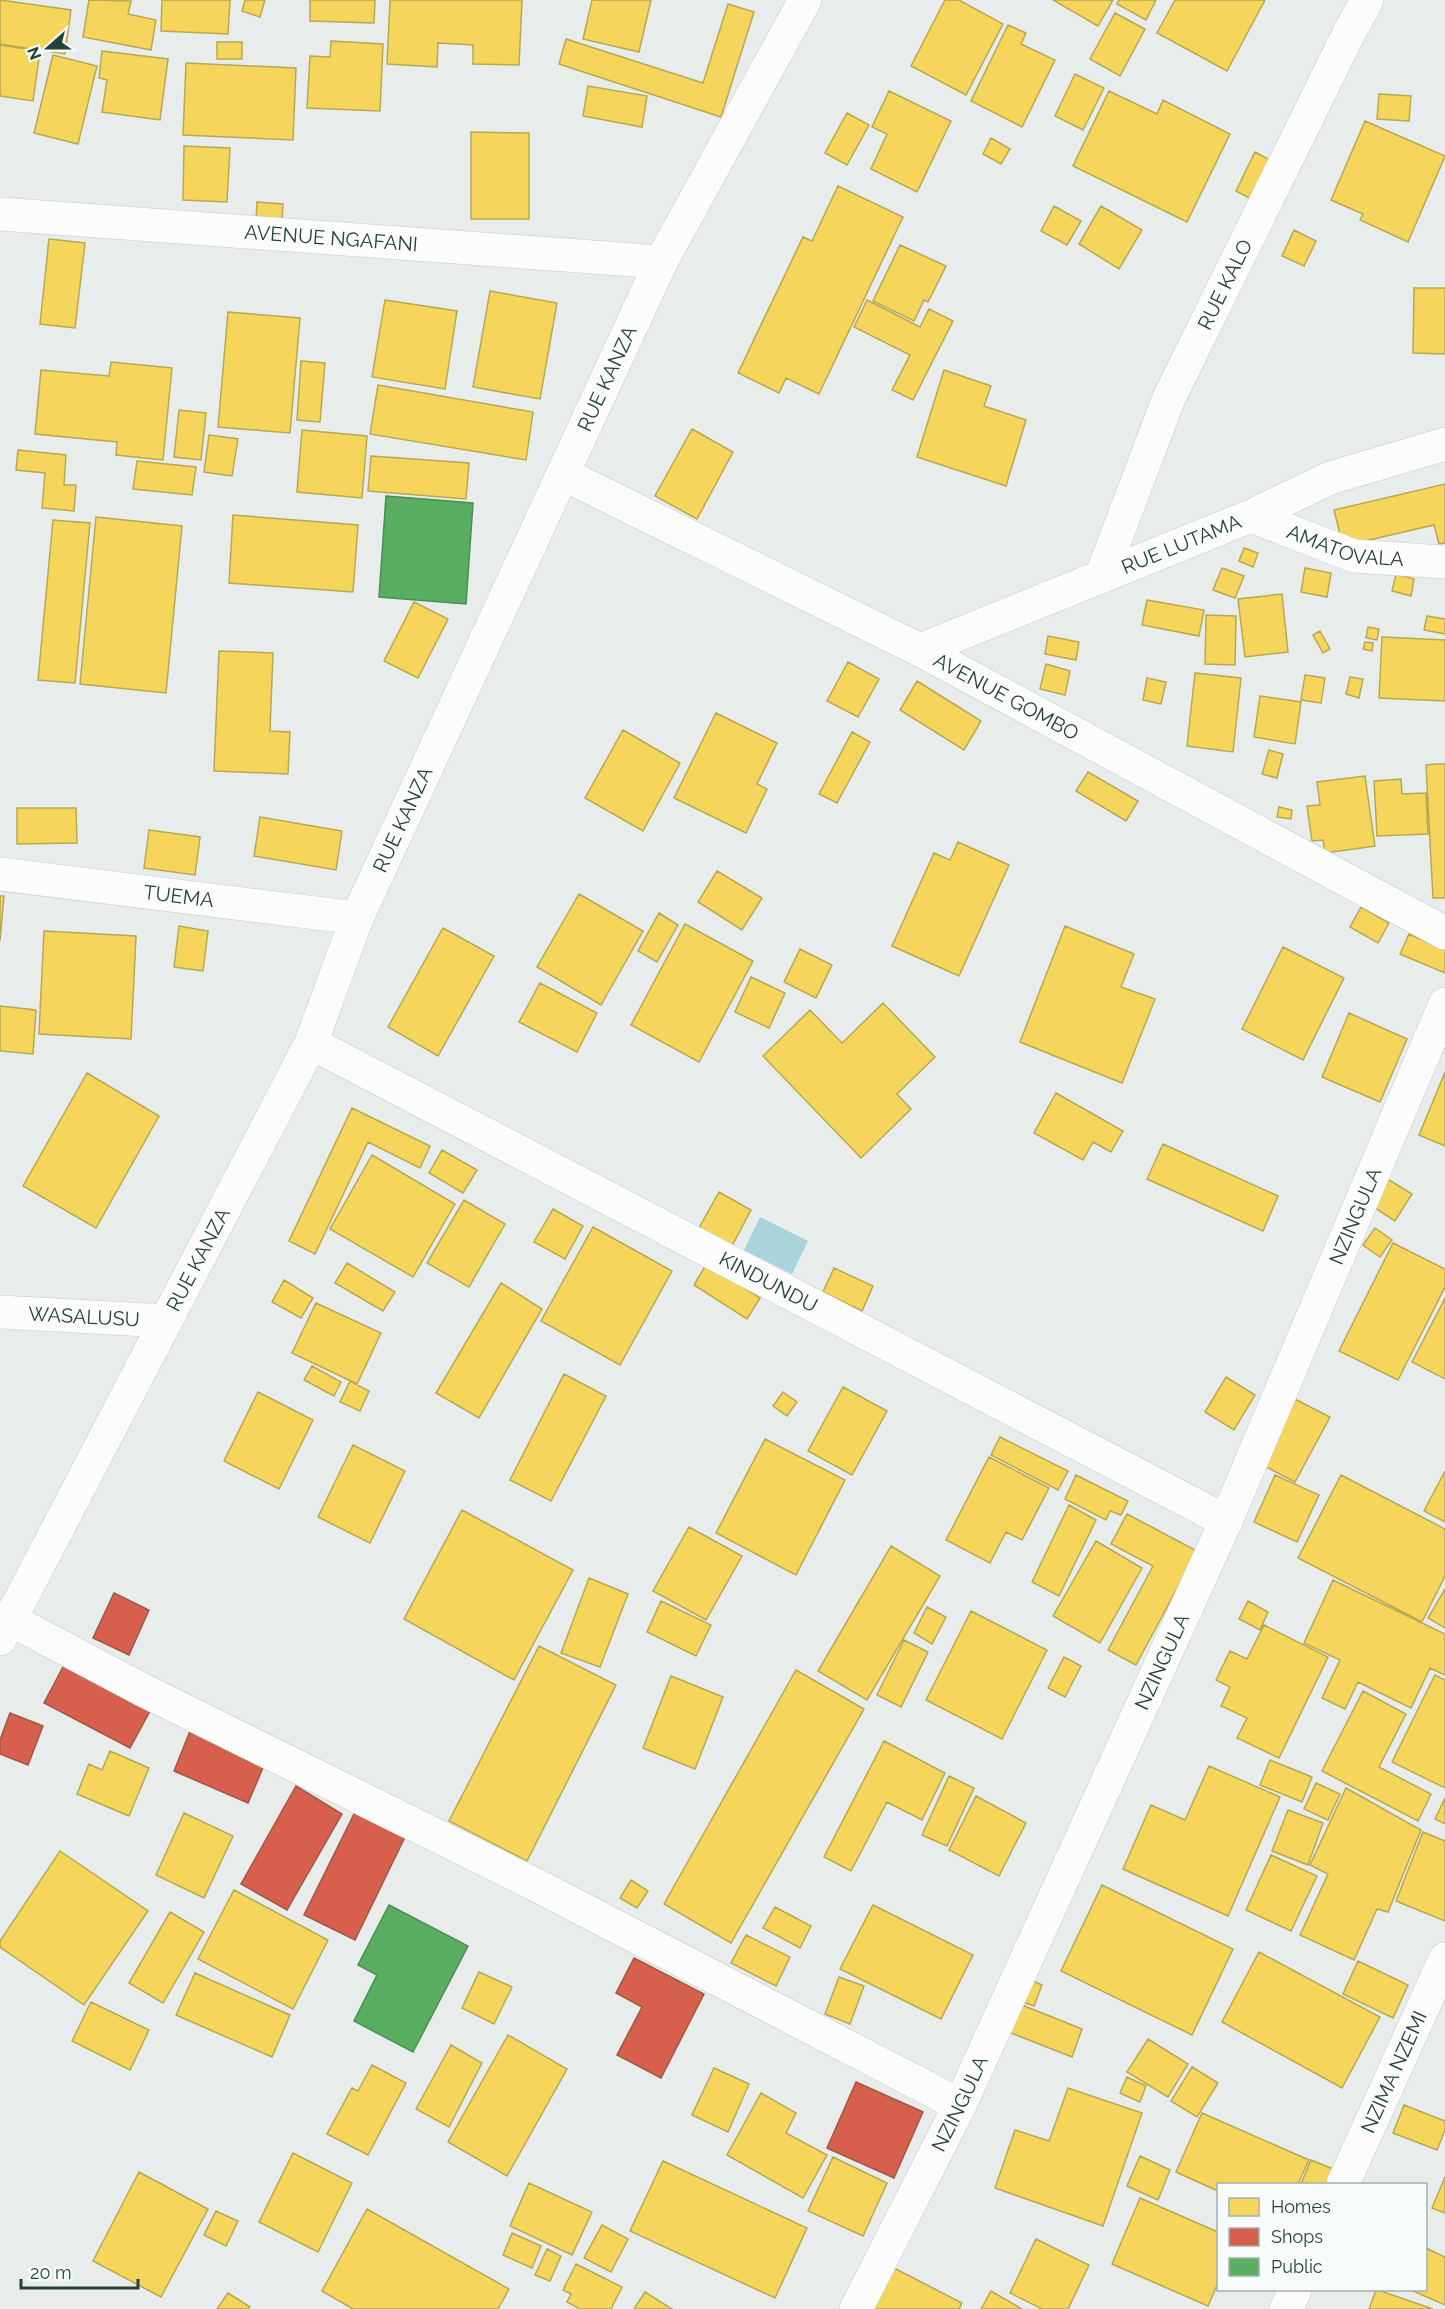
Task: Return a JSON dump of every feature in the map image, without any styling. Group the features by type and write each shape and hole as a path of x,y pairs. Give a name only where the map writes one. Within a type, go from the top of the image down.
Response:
{"street":[{"name":"RUE KANZA","path":"6,1630 311,1043 357,918 661,262 805,0"},
{"name":"RUE KALO","path":"1101,577 1169,398 1349,33 1368,0"},
{"name":"AVENUE NGAFANI","path":"0,214 661,262"},
{"name":"RUE LUTAMA","path":"920,650 1251,516 1330,478 1445,444"},
{"name":"AVENUE GOMBO","path":"563,474 920,650 1445,933"},
{"name":"AMATOVALA","path":"1251,516 1354,556 1445,562"},
{"name":"TUEMA","path":"0,874 357,918"},
{"name":"NZINGULA","path":"856,2309 960,2105 1226,1521 1445,1004"},
{"name":"KINDUNDU","path":"311,1043 1226,1521"},
{"name":"WASALUSU","path":"0,1312 166,1321"},
{"path":"6,1630 141,1689 529,1882 960,2105"},
{"name":"NZIMA NZEMI","path":"1343,2183 1445,1959"},
{"path":"1286,2309 1294,2291"}],"water":[{"path":"760,1217 808,1241 792,1274 744,1250"}],"building: Homes":[{"path":"0,0 71,10 65,54 0,44"},
{"path":"89,0 131,1 128,14 156,20 151,50 83,37"},
{"path":"162,0 230,0 228,34 161,31"},
{"path":"245,0 265,0 260,17 242,11"},
{"path":"310,0 375,0 374,23 310,21"},
{"path":"390,0 522,0 519,65 473,64 473,45 438,43 437,67 387,64"},
{"path":"592,0 651,0 639,52 583,39"},
{"path":"945,0 959,0 1003,24 966,95 911,66"},
{"path":"1053,0 1113,0 1098,26"},
{"path":"1119,0 1156,0 1146,20 1117,4"},
{"path":"1175,0 1265,0 1227,71 1157,33"},
{"path":"728,4 754,12 721,117 559,64 566,39 703,83"},
{"path":"1115,13 1145,29 1120,76 1090,59"},
{"path":"1008,25 1026,33 1021,44 1055,60 1022,127 971,101"},
{"path":"331,41 383,44 380,111 307,108 310,56 330,57"},
{"path":"217,42 242,42 242,59 217,59"},
{"path":"0,45 40,51 33,101 0,96"},
{"path":"102,51 168,59 160,120 102,112 107,80 99,78"},
{"path":"53,55 97,66 78,144 34,133"},
{"path":"186,63 296,68 293,140 183,135"},
{"path":"1075,74 1104,88 1083,130 1055,116"},
{"path":"588,86 647,96 642,127 583,116"},
{"path":"889,91 951,121 917,192 871,169 887,134 872,127"},
{"path":"1109,91 1157,114 1163,100 1230,134 1187,222 1073,166"},
{"path":"1379,94 1411,96 1409,121 1377,119"},
{"path":"847,113 869,125 847,165 825,153"},
{"path":"1365,121 1445,156 1408,242 1360,220 1363,214 1331,200"},
{"path":"471,132 529,133 529,219 471,219"},
{"path":"991,138 1010,149 1001,164 983,154"},
{"path":"184,146 230,148 227,202 183,200"},
{"path":"1255,152 1272,161 1253,200 1236,191"},
{"path":"838,186 903,217 819,394 786,378 779,393 738,373 803,237 812,241"},
{"path":"257,202 283,204 282,222 256,221"},
{"path":"1054,206 1081,221 1067,245 1041,231"},
{"path":"1101,206 1142,230 1119,269 1079,244"},
{"path":"1294,230 1316,241 1304,266 1282,256"},
{"path":"49,239 85,243 75,328 40,324"},
{"path":"900,245 946,266 928,302 924,300 914,321 873,301"},
{"path":"1414,288 1445,288 1445,354 1413,353"},
{"path":"490,291 557,303 540,399 473,387"},
{"path":"385,300 457,311 445,389 372,377"},
{"path":"867,300 920,327 929,309 953,321 913,400 892,390 910,355 854,327"},
{"path":"228,312 300,318 290,433 218,427"},
{"path":"301,361 325,363 320,422 297,420"},
{"path":"111,362 172,368 163,460 116,455 117,442 35,434 41,370 109,376"},
{"path":"944,370 991,386 984,406 1026,420 1006,486 917,457"},
{"path":"378,385 533,412 526,460 370,434"},
{"path":"179,410 206,413 201,460 174,457"},
{"path":"692,429 733,452 697,519 655,496"},
{"path":"302,430 367,436 362,498 297,492"},
{"path":"209,435 238,439 232,476 204,472"},
{"path":"18,450 66,455 64,485 76,485 74,511 42,508 45,473 16,470"},
{"path":"371,456 469,463 466,499 368,491"},
{"path":"137,461 196,467 192,495 133,489"},
{"path":"1445,484 1445,543 1439,544 1434,525 1343,546 1334,510"},
{"path":"233,515 358,525 353,592 229,583"},
{"path":"96,517 182,526 166,693 80,684"},
{"path":"53,520 90,523 75,683 38,680"},
{"path":"1244,548 1258,553 1253,567 1239,561"},
{"path":"1222,568 1244,576 1235,598 1213,590"},
{"path":"1305,568 1331,573 1327,597 1301,592"},
{"path":"1396,574 1414,579 1411,596 1392,591"},
{"path":"1282,594 1288,652 1245,657 1238,599"},
{"path":"1147,600 1204,610 1199,636 1142,625"},
{"path":"414,602 448,619 418,678 384,661"},
{"path":"1206,615 1236,616 1235,665 1205,664"},
{"path":"1427,616 1445,619 1445,634 1424,630"},
{"path":"1368,627 1379,629 1377,640 1366,638"},
{"path":"1320,631 1330,649 1323,653 1313,635"},
{"path":"1048,636 1079,642 1076,660 1045,654"},
{"path":"1382,637 1445,640 1445,701 1379,698"},
{"path":"1365,642 1373,643 1372,651 1363,649"},
{"path":"219,651 273,653 270,731 290,732 288,774 214,771"},
{"path":"848,662 879,679 858,717 827,701"},
{"path":"1046,664 1070,671 1065,695 1040,689"},
{"path":"1195,673 1241,678 1233,752 1187,746"},
{"path":"1305,675 1325,678 1321,703 1301,700"},
{"path":"1350,677 1363,679 1359,698 1346,694"},
{"path":"1147,678 1166,682 1161,704 1143,700"},
{"path":"917,681 981,721 964,750 900,710"},
{"path":"1260,696 1301,702 1295,744 1254,737"},
{"path":"716,713 777,743 757,784 767,789 746,833 674,798"},
{"path":"623,730 680,763 643,831 585,798"},
{"path":"852,732 870,742 837,803 819,794"},
{"path":"1269,750 1283,754 1277,778 1262,774"},
{"path":"1445,764 1445,898 1433,898 1426,765"},
{"path":"1088,772 1138,801 1126,821 1076,791"},
{"path":"1365,776 1375,846 1325,853 1323,840 1312,841 1307,806 1320,805 1317,782"},
{"path":"1401,779 1402,794 1426,793 1428,834 1377,836 1374,781"},
{"path":"1279,807 1292,810 1291,819 1277,817"},
{"path":"17,808 76,808 77,843 17,844"},
{"path":"260,817 342,831 336,870 254,856"},
{"path":"149,830 200,837 195,875 144,868"},
{"path":"958,842 1009,865 959,976 892,946 934,853 950,860"},
{"path":"717,871 762,898 742,930 698,902"},
{"path":"579,894 643,931 601,1005 537,967"},
{"path":"0,896 4,896 0,941"},
{"path":"1361,907 1389,923 1378,943 1350,927"},
{"path":"659,913 678,925 657,962 638,951"},
{"path":"685,924 753,961 699,1062 631,1025"},
{"path":"179,926 208,931 203,971 174,967"},
{"path":"1065,926 1134,954 1121,987 1155,999 1122,1083 1020,1042"},
{"path":"443,928 494,956 438,1056 388,1027"},
{"path":"44,931 136,936 131,1039 39,1034"},
{"path":"1409,934 1445,950 1445,973 1400,954"},
{"path":"1283,947 1344,978 1303,1060 1242,1029"},
{"path":"800,949 832,965 816,998 784,982"},
{"path":"751,977 785,993 769,1028 735,1012"},
{"path":"540,983 597,1013 577,1052 519,1022"},
{"path":"883,1003 935,1057 897,1094 911,1109 861,1158 763,1056 810,1010 842,1043"},
{"path":"0,1006 36,1010 33,1054 0,1051"},
{"path":"1349,1013 1407,1039 1380,1102 1322,1077"},
{"path":"1445,1072 1445,1146 1419,1135"},
{"path":"87,1073 159,1116 96,1228 23,1186"},
{"path":"1056,1093 1123,1131 1111,1152 1093,1142 1083,1160 1034,1133"},
{"path":"352,1108 430,1146 420,1168 368,1142 315,1254 289,1241"},
{"path":"1163,1144 1278,1196 1263,1231 1147,1179"},
{"path":"442,1150 477,1170 463,1193 429,1173"},
{"path":"372,1155 455,1204 413,1277 330,1229"},
{"path":"1386,1178 1412,1194 1395,1221 1369,1204"},
{"path":"719,1192 751,1210 732,1246 699,1228"},
{"path":"464,1200 505,1224 469,1287 427,1263"},
{"path":"553,1209 583,1226 565,1259 534,1242"},
{"path":"593,1227 672,1271 620,1365 541,1321"},
{"path":"1375,1228 1392,1240 1380,1257 1363,1245"},
{"path":"1393,1243 1445,1269 1445,1287 1398,1380 1339,1351"},
{"path":"347,1263 395,1292 383,1311 335,1283"},
{"path":"707,1263 760,1298 747,1319 694,1285"},
{"path":"834,1268 873,1286 862,1311 823,1292"},
{"path":"284,1280 313,1298 301,1318 272,1302"},
{"path":"501,1283 542,1309 479,1418 436,1393"},
{"path":"1445,1298 1445,1379 1412,1362"},
{"path":"316,1303 381,1333 357,1384 292,1353"},
{"path":"312,1366 341,1382 334,1396 304,1380"},
{"path":"564,1374 606,1396 551,1501 510,1480"},
{"path":"1226,1377 1255,1395 1234,1430 1205,1412"},
{"path":"350,1381 369,1391 360,1411 340,1402"},
{"path":"843,1387 887,1411 852,1475 808,1451"},
{"path":"258,1392 313,1420 279,1489 224,1461"},
{"path":"783,1392 797,1402 787,1416 773,1406"},
{"path":"1287,1395 1330,1417 1295,1482 1253,1460"},
{"path":"1000,1437 1068,1471 1058,1490 991,1455"},
{"path":"765,1439 845,1480 796,1575 716,1533"},
{"path":"353,1445 405,1471 370,1543 318,1517"},
{"path":"989,1457 1049,1488 1022,1540 1006,1532 990,1563 946,1540"},
{"path":"1445,1471 1445,1522 1424,1511"},
{"path":"1076,1475 1128,1501 1121,1515 1110,1511 1106,1520 1065,1499"},
{"path":"1275,1475 1319,1495 1297,1542 1254,1522"},
{"path":"1341,1475 1445,1529 1445,1576 1422,1622 1298,1558"},
{"path":"1069,1505 1096,1520 1059,1596 1032,1582"},
{"path":"462,1510 573,1570 514,1680 404,1619"},
{"path":"1127,1514 1197,1551 1136,1665 1108,1650 1153,1566 1111,1544"},
{"path":"689,1527 742,1556 706,1620 653,1591"},
{"path":"1096,1541 1142,1568 1100,1643 1053,1616"},
{"path":"891,1546 940,1576 867,1700 818,1671"},
{"path":"589,1578 628,1594 600,1667 561,1653"},
{"path":"1333,1580 1445,1634 1445,1675 1430,1668 1411,1708 1358,1682 1345,1709 1322,1698 1340,1660 1304,1643"},
{"path":"1445,1589 1445,1628 1428,1618"},
{"path":"661,1601 711,1625 696,1656 647,1632"},
{"path":"1248,1601 1268,1612 1260,1630 1239,1619"},
{"path":"927,1607 946,1617 932,1644 914,1633"},
{"path":"971,1611 1047,1650 1002,1739 926,1700"},
{"path":"1264,1625 1328,1657 1279,1758 1237,1738 1247,1718 1221,1706 1230,1687 1216,1680 1230,1651 1247,1659"},
{"path":"904,1640 928,1652 901,1707 877,1695"},
{"path":"539,1646 616,1685 527,1861 449,1821"},
{"path":"1064,1657 1081,1666 1065,1697 1048,1688"},
{"path":"796,1670 864,1709 731,1943 664,1904"},
{"path":"1435,1675 1445,1680 1445,1788 1392,1762"},
{"path":"671,1676 723,1697 695,1769 643,1748"},
{"path":"1363,1691 1406,1714 1379,1767 1431,1794 1418,1821 1322,1771"},
{"path":"884,1741 945,1773 922,1820 887,1802 851,1871 824,1857"},
{"path":"110,1751 149,1768 129,1816 77,1794 89,1764 102,1770"},
{"path":"1270,1760 1312,1777 1302,1802 1260,1785"},
{"path":"1209,1766 1280,1797 1228,1916 1123,1869 1151,1805 1185,1820"},
{"path":"949,1776 974,1788 947,1846 922,1835"},
{"path":"1316,1783 1340,1794 1328,1820 1304,1809"},
{"path":"1346,1788 1421,1830 1388,1912 1377,1909 1354,1960 1300,1935 1328,1874 1310,1865"},
{"path":"976,1796 1026,1823 999,1876 949,1850"},
{"path":"1445,1798 1445,1824 1435,1819"},
{"path":"1288,1810 1323,1823 1308,1865 1272,1851"},
{"path":"184,1813 233,1836 204,1898 156,1875"},
{"path":"1423,1832 1445,1841 1445,1921 1396,1901"},
{"path":"60,1851 148,1911 84,2005 0,1947 0,1941"},
{"path":"1271,1855 1317,1876 1291,1931 1246,1910"},
{"path":"631,1880 648,1891 637,1908 620,1898"},
{"path":"1102,1885 1233,1949 1192,2035 1061,1971"},
{"path":"234,1890 328,1940 293,2009 198,1959"},
{"path":"873,1905 973,1955 941,2019 840,1969"},
{"path":"775,1907 811,1926 800,1948 763,1928"},
{"path":"170,1912 204,1932 163,2003 129,1983"},
{"path":"746,1935 790,1957 776,1986 731,1963"},
{"path":"1259,1952 1380,2017 1342,2088 1222,2022"},
{"path":"1358,1961 1408,1985 1393,2018 1343,1994"},
{"path":"479,1972 512,1987 494,2024 462,2008"},
{"path":"195,1973 290,2015 272,2057 176,2015"},
{"path":"839,1977 864,1986 850,2024 825,2014"},
{"path":"1026,1978 1042,1985 1034,2006 1018,2000"},
{"path":"1012,2001 1082,2029 1072,2057 1001,2029"},
{"path":"91,2002 149,2030 130,2070 72,2041"},
{"path":"508,2035 567,2069 507,2176 448,2142"},
{"path":"1148,2039 1188,2064 1168,2097 1127,2072"},
{"path":"451,2045 482,2063 449,2127 416,2109"},
{"path":"372,2065 406,2083 368,2155 327,2134 352,2088 358,2091"},
{"path":"1192,2067 1218,2083 1197,2117 1171,2101"},
{"path":"714,2068 749,2084 728,2132 692,2115"},
{"path":"1127,2077 1146,2086 1140,2102 1120,2093"},
{"path":"1068,2088 1142,2113 1103,2226 995,2188 1015,2130 1049,2141"},
{"path":"761,2093 796,2113 786,2133 827,2155 803,2198 727,2155"},
{"path":"1404,2105 1445,2121 1445,2130 1437,2150 1393,2133"},
{"path":"1202,2113 1309,2160 1298,2183 1217,2183 1217,2191 1176,2172"},
{"path":"293,2153 352,2183 318,2252 259,2222"},
{"path":"1140,2156 1170,2170 1158,2200 1127,2186"},
{"path":"833,2157 887,2183 863,2236 808,2211"},
{"path":"1311,2160 1333,2169 1326,2183 1301,2183"},
{"path":"663,2161 807,2228 775,2298 630,2231"},
{"path":"139,2172 208,2209 161,2297 93,2261"},
{"path":"1445,2177 1445,2213 1432,2208"},
{"path":"529,2183 592,2212 572,2255 510,2226"},
{"path":"1140,2198 1217,2232 1217,2285 1208,2306 1112,2264"},
{"path":"367,2209 509,2289 498,2309 353,2309 322,2291"},
{"path":"216,2211 238,2221 226,2246 204,2235"},
{"path":"602,2225 628,2239 611,2272 584,2258"},
{"path":"512,2233 541,2246 532,2268 503,2255"},
{"path":"1036,2239 1089,2265 1068,2309 1042,2309 1010,2293"},
{"path":"1427,2248 1445,2257 1445,2305 1413,2291 1427,2291"},
{"path":"547,2249 561,2256 550,2281 535,2275"},
{"path":"576,2264 622,2287 611,2309 580,2309 567,2302 571,2294 563,2290"},
{"path":"892,2267 962,2303 959,2309 871,2309"},
{"path":"991,2291 1022,2309 981,2309"},
{"path":"1376,2291 1381,2291 1433,2309 1369,2309"},
{"path":"645,2292 672,2309 634,2309"},
{"path":"228,2293 250,2307 248,2309 217,2309"}],"building: Shops":[{"path":"114,1593 149,1610 129,1655 93,1638"},
{"path":"64,1665 150,1711 130,1748 44,1703"},
{"path":"10,1713 43,1726 28,1765 0,1754 0,1740"},
{"path":"190,1731 265,1763 248,1803 174,1771"},
{"path":"296,1786 342,1814 287,1910 241,1884"},
{"path":"355,1812 405,1837 355,1940 304,1915"},
{"path":"634,1958 704,1994 661,2078 617,2055 642,2007 616,1993"},
{"path":"856,2082 923,2112 894,2178 827,2148"}],"building: Public":[{"path":"386,496 473,503 466,604 379,597"},
{"path":"389,1905 468,1946 413,2052 354,2021 377,1975 358,1965"}]}
